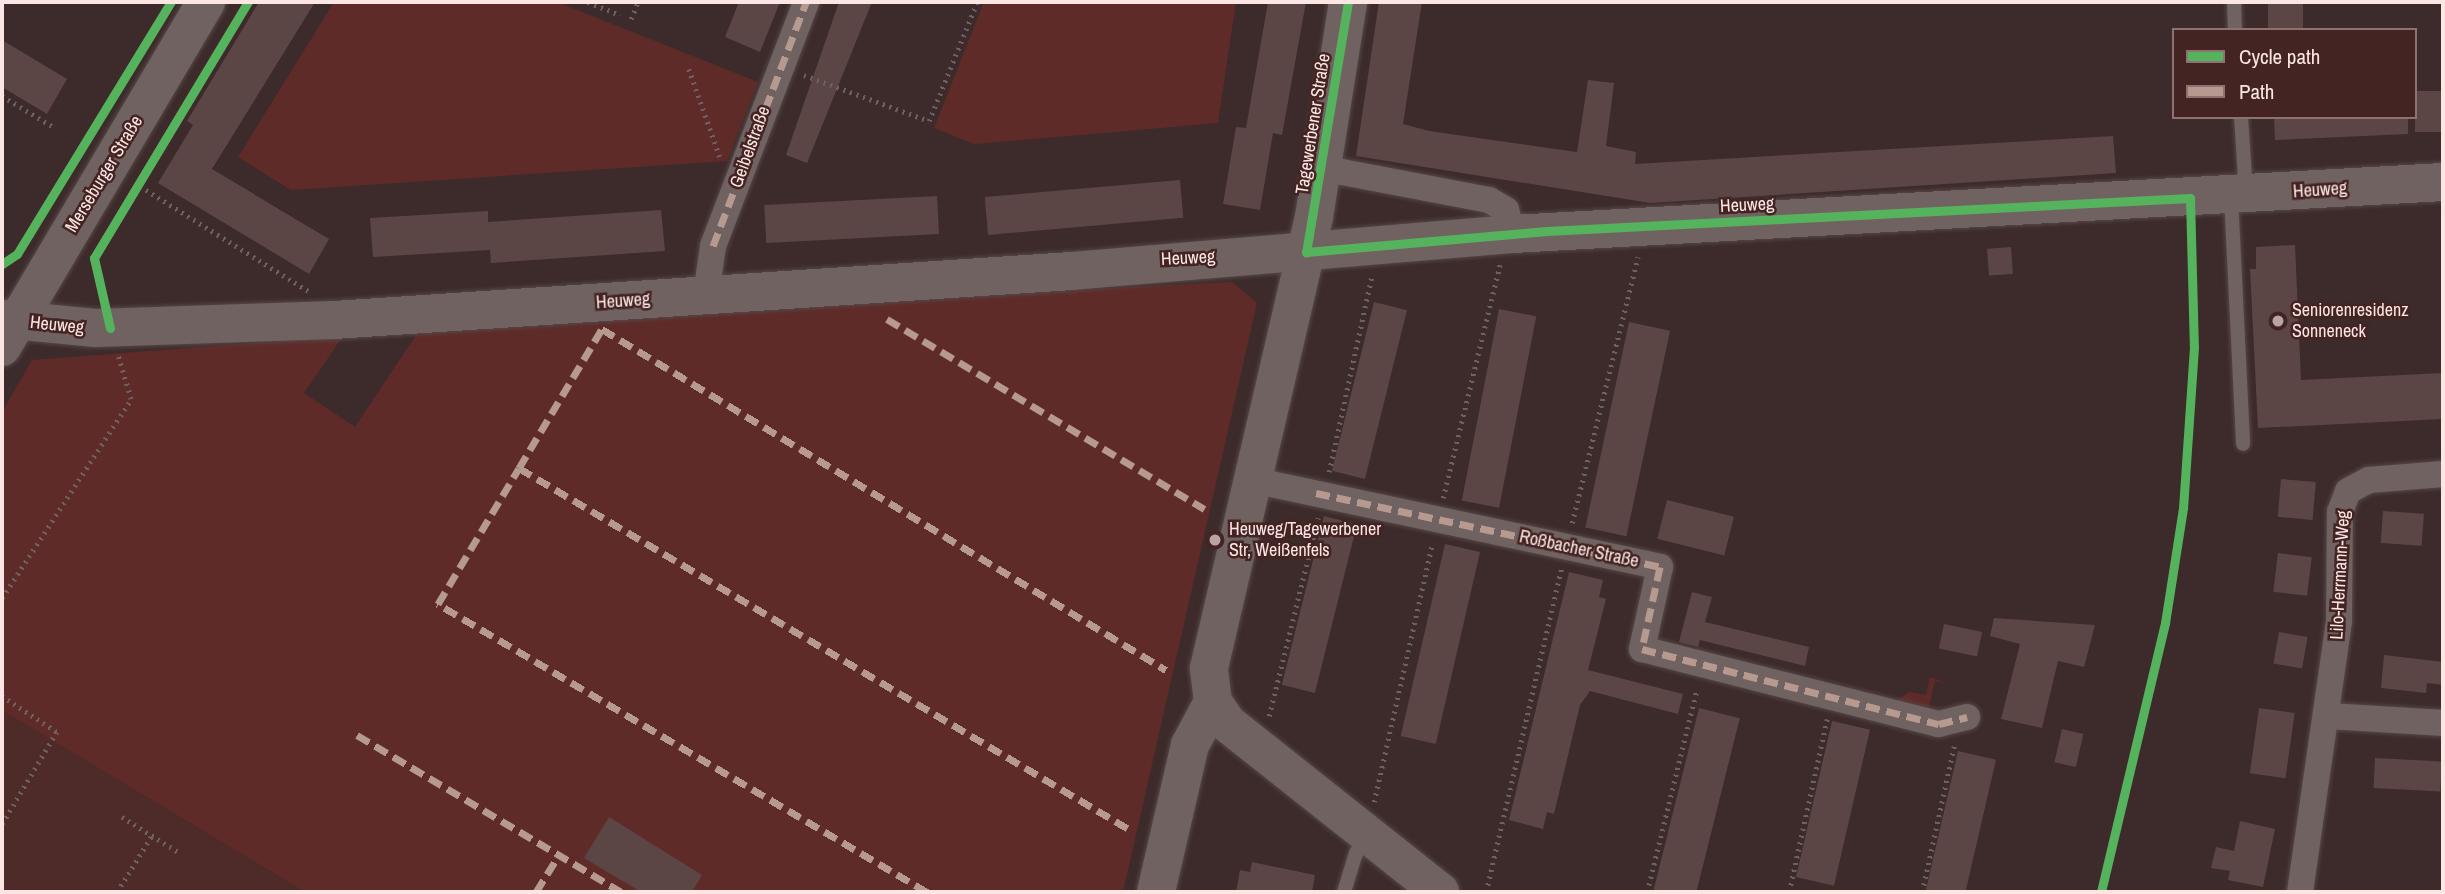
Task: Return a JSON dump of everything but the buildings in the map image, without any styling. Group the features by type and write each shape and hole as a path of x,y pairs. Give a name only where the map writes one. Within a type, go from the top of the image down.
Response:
{"street":[{"name":"Merseburger Straße","path":"7,329 206,2"},
{"name":"Geibelstraße","path":"706,295 710,257 806,2"},
{"name":"Tagewerbener Straße","path":"1213,702 1209,668 1306,252 1348,2"},
{"path":"1321,168 1489,200 1506,210 1511,234"},
{"name":"Heuweg","path":"7,329 334,320 1306,252 1511,234 2238,196 2443,182"},
{"name":"Lilo-Herrmann-Weg","path":"2300,892 2329,716 2340,512 2348,491 2369,480 2443,474"},
{"name":"Roßbacher Straße","path":"1252,480 1660,566 1642,649 1938,724 1964,718"},
{"path":"1156,892 1190,745 1213,702 1227,723 1440,892"},
{"path":"2329,716 2443,723"}],"lane":[{"path":"2234,2 2235,28"},
{"path":"2241,119 2238,196 2244,444"},
{"path":"1344,892 1356,853 1369,835"}],"path":[{"path":"588,2 621,15"},
{"path":"631,19 638,2"},
{"path":"780,66 929,121 977,2"},
{"path":"689,69 724,170 739,175"},
{"path":"2,96 52,126"},
{"path":"133,193 143,186 300,281 334,320"},
{"path":"1486,892 1566,547 1646,226"},
{"path":"1369,835 1438,519 1511,234"},
{"path":"2,598 131,400 110,328"},
{"path":"1647,892 1703,665"},
{"path":"2,696 57,732 2,825"},
{"path":"1789,892 1832,696"},
{"path":"1922,892 1964,718"},
{"path":"122,817 180,853"},
{"path":"117,892 152,835"}],"shaded area":[{"path":"334,2 557,2 758,82 727,161 291,190 238,157"},
{"path":"984,2 1236,2 1218,123 974,144 934,128"},
{"path":"1232,282 1257,303 1123,892 305,892 2,710 2,412 32,360 343,336 304,393 355,427 418,332 612,312"},
{"path":"1930,677 1948,684 1935,681 1929,707 1941,711 1894,702 1909,692 1926,695"},
{"path":"2,710 273,873 305,892 2,892"}],"marked path":[{"path":"713,246 806,2"},
{"path":"887,319 1204,509"},
{"path":"519,468 602,329 1166,670"},
{"path":"927,892 438,604 519,468 1132,831"},
{"path":"1316,493 1660,567 1642,649 1939,724 1967,717"},
{"path":"357,735 621,892"},
{"path":"536,892 559,855"}],"cycle path":[{"path":"2,264 17,254 171,2"},
{"path":"110,328 94,258 248,2"},
{"path":"1348,2 1306,252 1547,231 2190,198 2194,347 2183,508 2165,623 2101,892"}],"place":[{"name":"Seniorenresidenz Sonneneck","path":"2278,321"},
{"name":"Heuweg/Tagewerbener Str, Weißenfels","path":"1215,540"}]}
